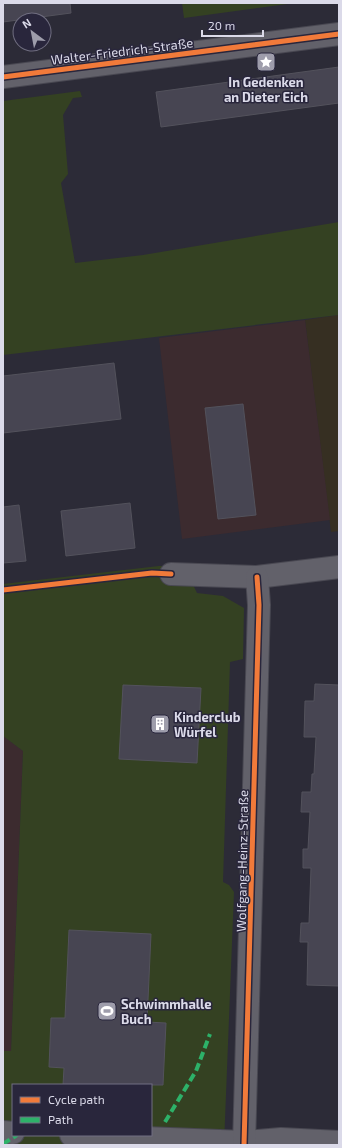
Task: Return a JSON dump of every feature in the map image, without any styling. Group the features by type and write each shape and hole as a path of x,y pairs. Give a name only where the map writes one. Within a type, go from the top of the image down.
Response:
{"street":[{"name":"Walter-Friedrich-Straße","path":"3,77 339,34"},
{"path":"171,574 257,577 339,567"},
{"name":"Wolfgang-Heinz-Straße","path":"244,1144 259,605 257,577"},
{"path":"90,1136 244,1144 281,1139 339,1142"}],"shaded area":[{"path":"339,315 339,531 331,532 305,320"},
{"path":"305,320 330,520 182,539 159,338"},
{"path":"3,736 23,751 11,1051 3,1051"}],"green space":[{"path":"182,3 295,3 184,18"},
{"path":"80,91 82,97 73,98 63,115 68,174 61,183 75,263 143,255 339,222 339,315 3,355 3,101"},
{"path":"159,566 184,566 197,593 223,596 244,608 243,659 230,662 223,882 229,885 234,892 224,1145 3,1145 3,1051 11,1051 23,751 3,736 3,584"}],"building":[{"path":"3,3 70,3 71,13 52,16 52,12 12,12 12,21 3,22"},
{"path":"339,67 339,103 161,127 156,92"},
{"path":"114,363 121,419 3,433 3,376"},
{"path":"243,404 256,515 218,519 205,408"},
{"path":"130,503 135,548 66,556 61,511"},
{"path":"19,505 26,561 3,563 3,507"},
{"path":"315,684 339,685 339,986 307,985 308,942 300,942 301,923 309,923 311,868 303,868 303,849 308,849 310,812 301,812 302,792 311,792 312,774 314,774 316,737 304,737 305,701 314,701"},
{"name":"Kinderclub Würfel","path":"123,685 201,688 197,763 119,759"},
{"name":"Schwimmhalle Buch","path":"69,930 151,934 147,1022 166,1023 163,1085 63,1084 64,1068 49,1067 51,1018 65,1018"}],"marked path":[{"path":"165,1122 196,1071 210,1034"},
{"path":"3,1144 15,1136"}],"cycle path":[{"path":"3,77 339,34"},
{"path":"3,590 152,573 171,574"},
{"path":"244,1145 259,605 257,577"}],"place":[{"name":"In Gedenken an Dieter Eich","path":"266,62"},
{"name":"Kinderclub Würfel","path":"160,724"},
{"name":"Schwimmhalle Buch","path":"107,1011"}]}
